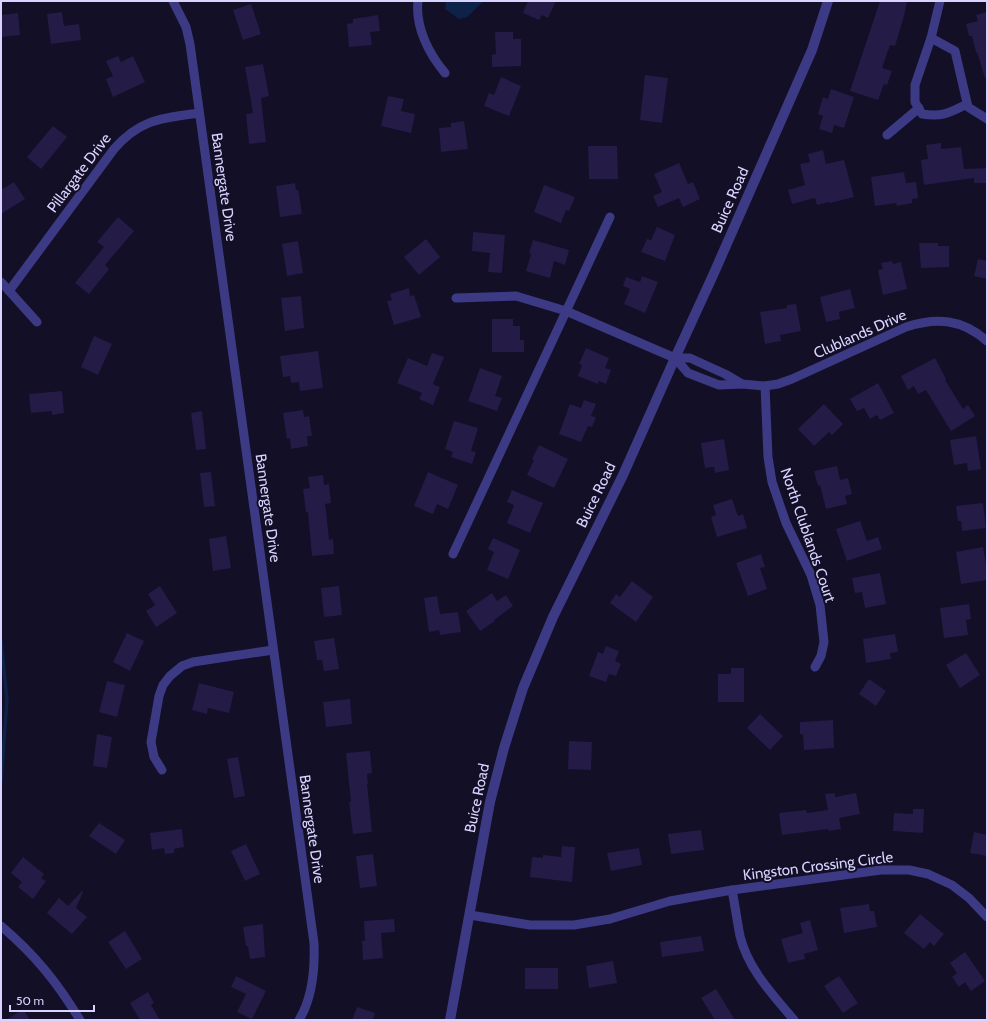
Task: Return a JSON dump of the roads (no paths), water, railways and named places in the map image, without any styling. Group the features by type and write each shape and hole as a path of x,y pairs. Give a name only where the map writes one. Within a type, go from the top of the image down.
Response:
{"street":[{"name":"Bannergate Drive","path":"173,1 186,26 190,44 314,943 315,964 312,986 307,1003 299,1020"},
{"path":"418,1 416,11 418,22 429,49 445,73"},
{"name":"Buice Road","path":"450,1020 490,802 504,748 524,688 553,617 623,475 714,273 812,50 828,1"},
{"path":"940,1 931,38 915,85 915,102 922,114 934,115 949,114 967,104"},
{"path":"931,38 955,51 968,107 987,119"},
{"path":"887,135 919,108"},
{"name":"Pillargate Drive","path":"9,291 114,148 123,138 139,127 154,120 199,113"},
{"path":"453,554 610,217"},
{"path":"1,282 37,322"},
{"path":"456,298 516,296 566,311 675,358"},
{"name":"Clublands Drive","path":"675,358 688,373 719,385 742,384 765,386 778,384 792,379 906,327 923,322 938,320 956,323 972,330 987,341"},
{"name":"Clublands Drive","path":"675,358 690,358 725,374 742,384"},
{"name":"North Clublands Court","path":"765,386 768,457 772,482 786,523 811,574 820,605 824,642 821,656 815,667"},
{"path":"162,770 154,757 151,742 159,696 163,685 170,676 182,666 193,662 273,650"},
{"name":"Kingston Crossing Circle","path":"470,915 530,925 574,925 610,919 670,901 732,890 880,870 909,870 928,874 952,885 969,898 987,918"},
{"name":"Kingston Crossing Circle","path":"732,890 740,937 746,953 754,969 767,988 794,1020"},
{"path":"1,926 25,947 49,973 80,1020"}],"water":[{"path":"446,1 484,1 467,17 459,19 445,9"}],"waterway":[{"path":"1,640 7,700 1,782"}]}
